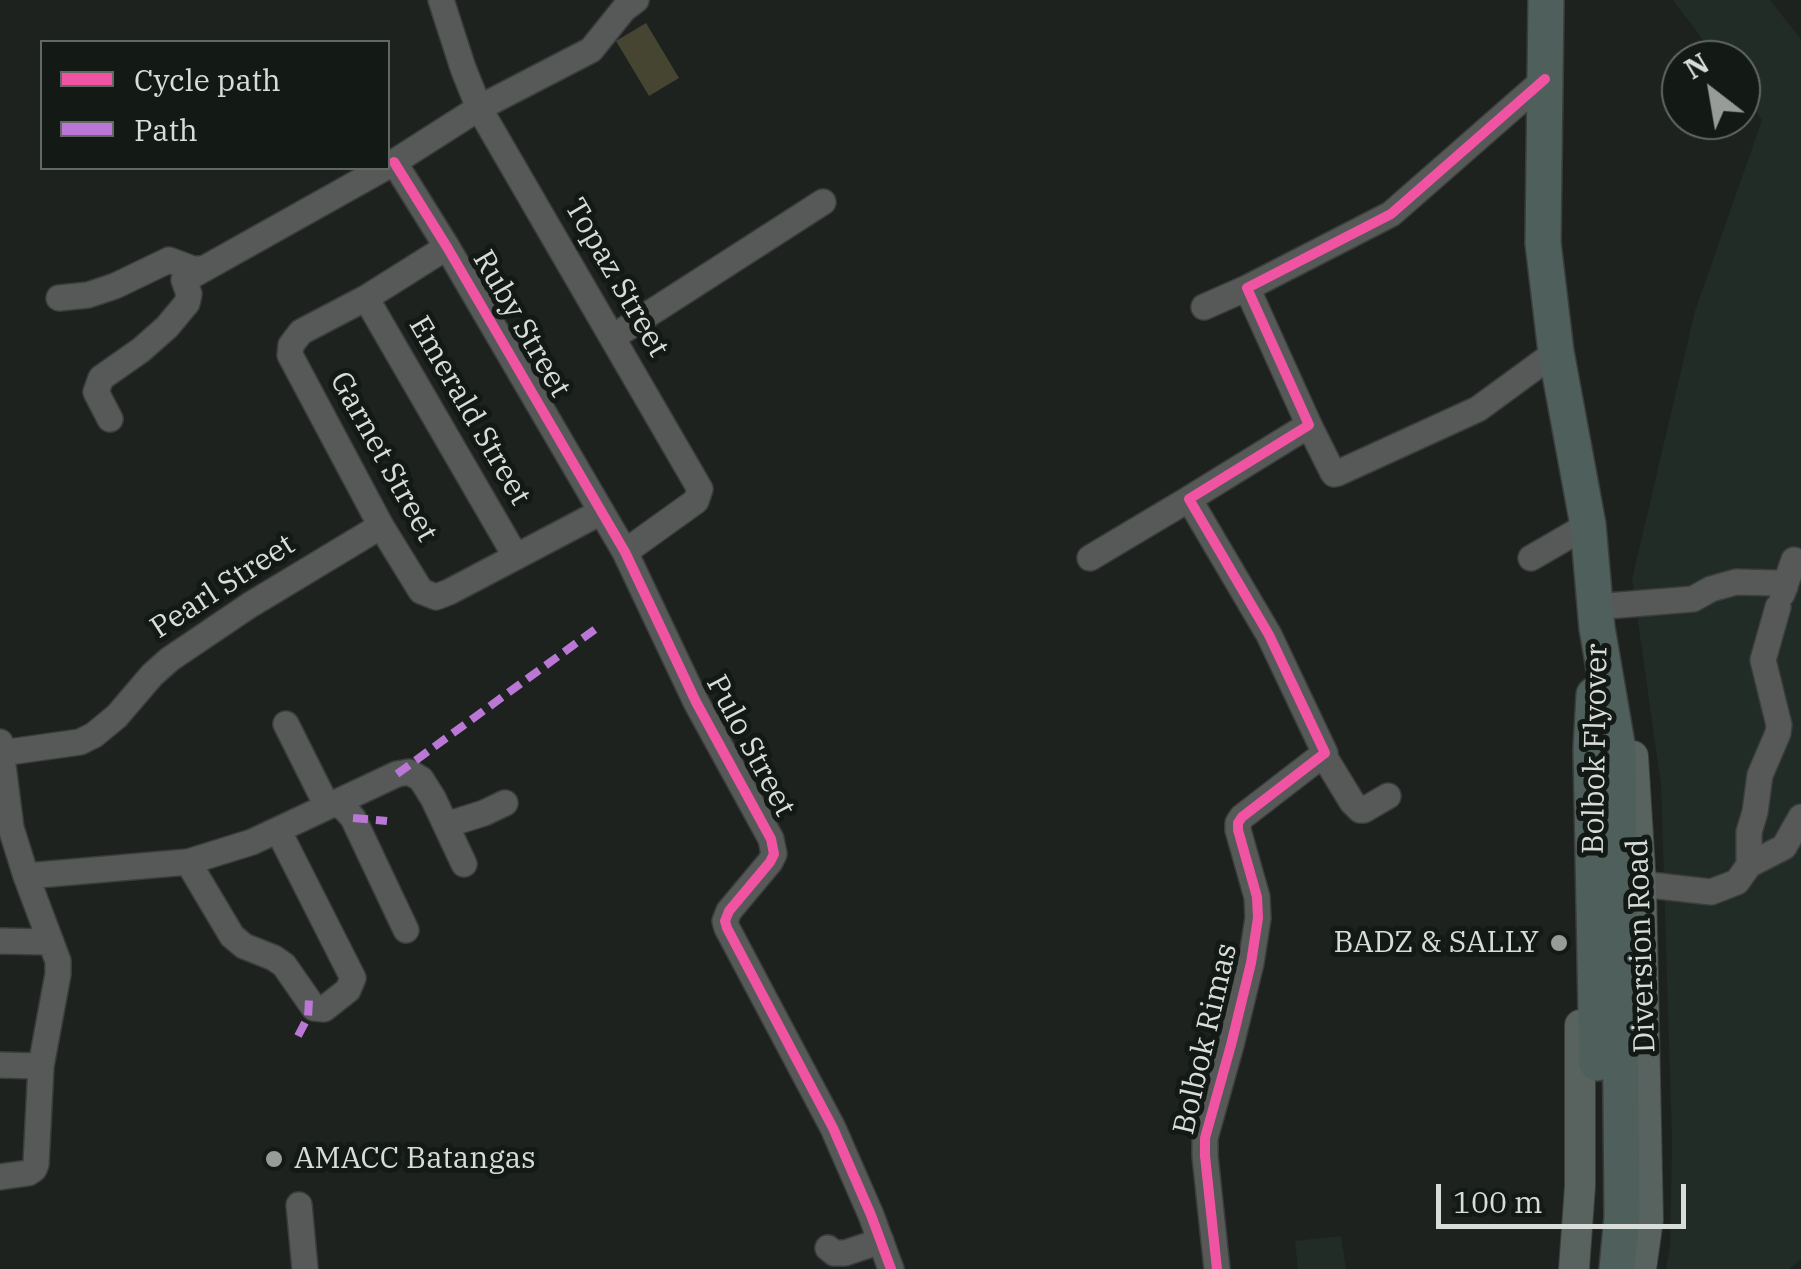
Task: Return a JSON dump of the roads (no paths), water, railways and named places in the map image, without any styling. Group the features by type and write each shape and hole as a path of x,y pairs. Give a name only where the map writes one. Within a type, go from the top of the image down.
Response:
{"highway":[{"name":"Diversion Road","path":"1546,0 1543,244 1556,352 1588,526 1596,618"},
{"name":"Bolbok Flyover","path":"1596,618 1591,748 1619,874 1622,1216 1617,1269"},
{"name":"Bolbok Flyover","path":"1594,1269 1619,874"}],"main road":[{"name":"Diversion Road","path":"1596,618 1633,754 1619,874 1648,1220 1641,1269"},
{"name":"Diversion Road","path":"1574,1269 1580,1186 1580,754 1596,618"}],"street":[{"name":"Topaz Street","path":"441,0 479,108 700,488 696,501 625,552"},
{"path":"390,164 479,108 592,50 624,9 636,0"},
{"path":"1204,306 1248,288 1390,214 1545,79"},
{"name":"Ruby Street","path":"390,166 447,247 601,512"},
{"path":"193,275 380,170"},
{"path":"613,337 823,202"},
{"path":"366,298 447,247"},
{"path":"59,298 101,291 170,260 193,269 188,303 141,350 101,378 96,392 110,419"},
{"path":"1248,288 1308,425 1334,474 1478,409 1556,352"},
{"name":"Garnet Street","path":"366,298 300,332 290,345 290,354 381,526 421,591 429,596 442,595 516,557"},
{"name":"Emerald Street","path":"366,298 516,557"},
{"path":"1090,558 1308,425"},
{"path":"1188,498 1269,635 1324,756 1355,806 1364,810 1388,796"},
{"path":"516,557 601,512"},
{"name":"Pulo Street","path":"601,512 625,552 696,702 772,839 774,854 770,862 725,921 833,1128 891,1269"},
{"name":"Pearl Street","path":"1,748 80,742 94,736 170,659 250,605 381,526"},
{"path":"1530,558 1588,526"},
{"path":"1748,865 1749,832 1760,775 1779,725 1762,660 1794,560"},
{"path":"1596,618 1693,599 1736,582 1776,583 1782,596"},
{"path":"286,724 331,805 344,808 353,818 406,930"},
{"path":"1,748 6,829 58,961 41,1066 36,1164 28,1174 8,1176"},
{"name":"Bolbok Rimas","path":"1218,1269 1205,1138 1235,1029 1258,918 1257,896 1238,823 1324,756"},
{"path":"26,876 188,862 235,848 392,776 409,772 421,779 433,798 464,864"},
{"path":"446,825 505,804"},
{"path":"1619,874 1711,892 1737,882 1748,865 1784,847 1798,822 1755,812"},
{"path":"188,862 232,936 284,965 314,1008 324,1009 348,990 353,978 278,830"},
{"path":"0,941 51,942"},
{"path":"0,1064 41,1066"},
{"path":"298,1205 305,1269"},
{"path":"828,1248 838,1254 881,1241"}],"place":[{"name":"BADZ & SALLY","path":"1559,943"},
{"name":"AMACC Batangas","path":"274,1159"}]}
